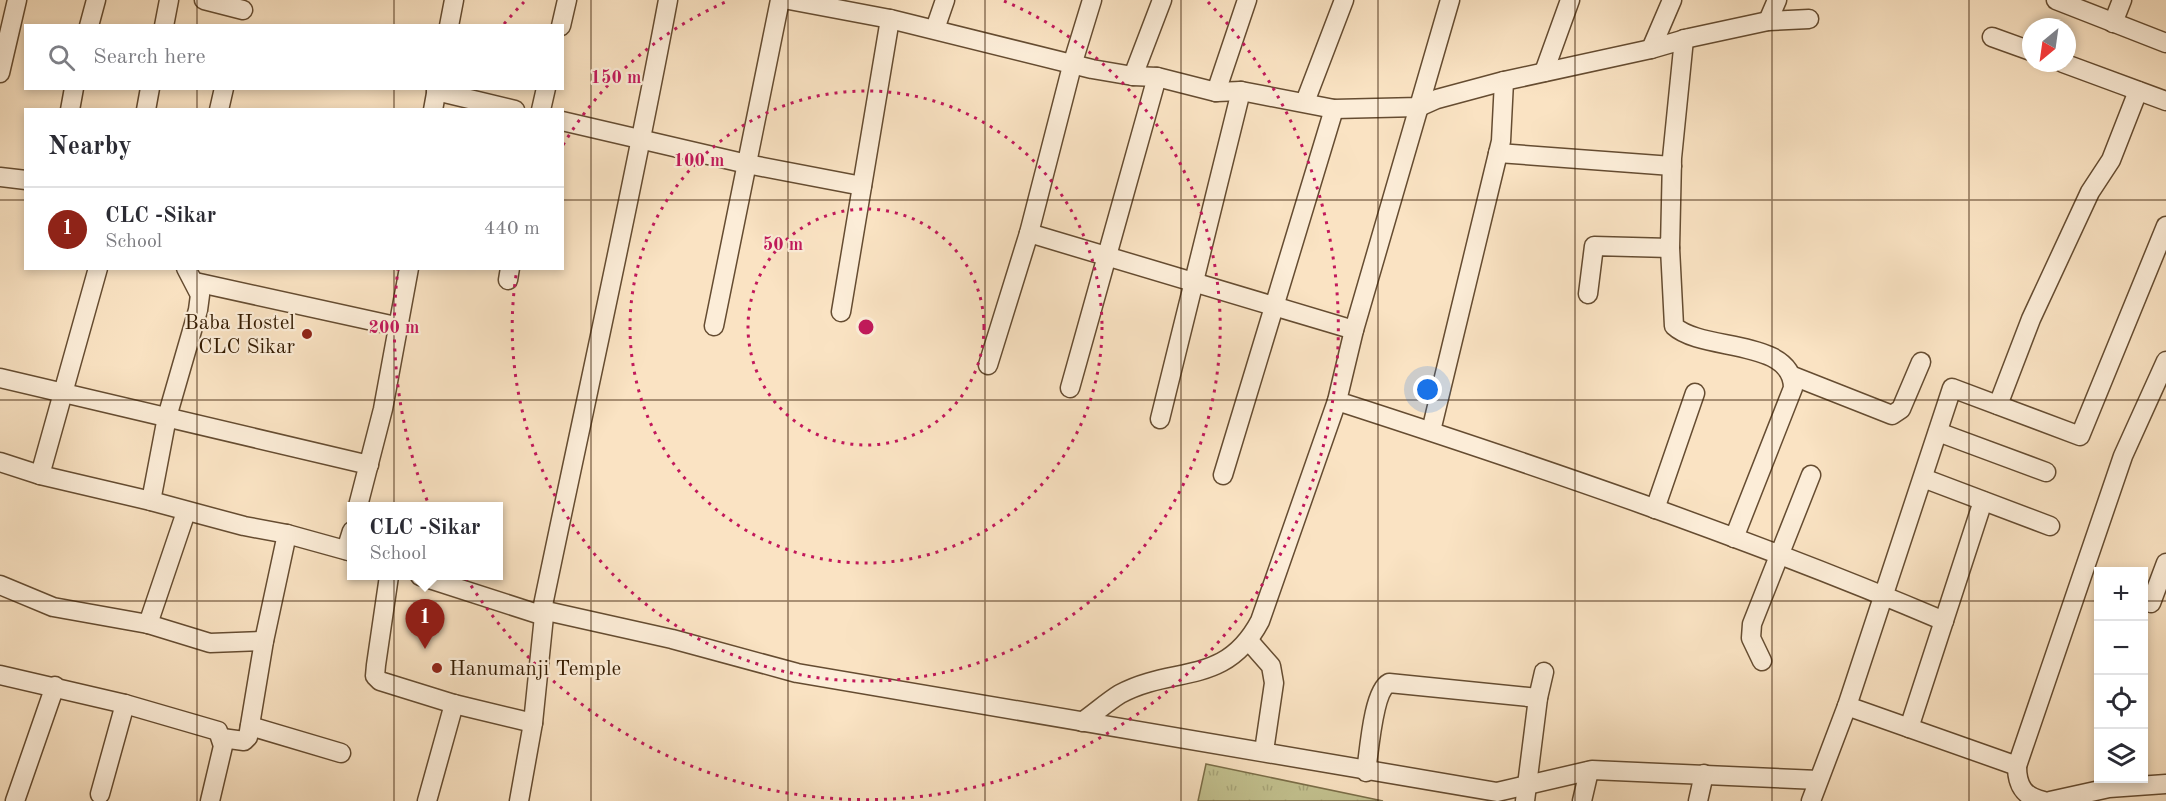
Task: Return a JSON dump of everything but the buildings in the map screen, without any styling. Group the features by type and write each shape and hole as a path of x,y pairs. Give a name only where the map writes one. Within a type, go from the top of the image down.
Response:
{"street":[{"path":"0,72 17,0"},
{"path":"90,24 96,0"},
{"path":"164,24 169,0"},
{"path":"204,0 242,12"},
{"path":"449,24 454,0"},
{"path":"561,24 567,0"},
{"path":"519,801 533,723 543,613 619,256 631,182 642,140 668,0"},
{"path":"714,326 780,0"},
{"path":"789,0 890,19 1133,76 1157,77 1216,92 1241,91 1334,109 1419,107 1437,99 1504,81 1651,49 1684,39 1768,21 1809,19"},
{"path":"935,29 945,0"},
{"path":"987,366 1029,233 1073,62 1092,0"},
{"path":"1133,76 1162,0"},
{"path":"1216,92 1247,0"},
{"path":"1305,102 1344,0"},
{"path":"1082,722 1120,694 1217,665 1249,641 1260,621 1337,400 1354,330 1450,0"},
{"path":"1544,72 1570,0"},
{"path":"1651,49 1672,0"},
{"path":"1768,21 1777,0"},
{"path":"2056,0 2166,43"},
{"path":"2113,23 2122,0"},
{"path":"841,312 890,19"},
{"path":"1992,37 2022,48"},
{"path":"1684,39 1672,166 1670,248 1674,326 1687,335 1767,355 1785,365 1793,376 1892,415 1901,409 1921,362"},
{"path":"2076,68 2166,101"},
{"path":"1070,388 1157,77"},
{"path":"1431,431 1498,153 1504,81"},
{"path":"70,108 74,90"},
{"path":"146,108 150,90"},
{"path":"219,108 224,90"},
{"path":"433,108 436,90 507,108"},
{"path":"541,108 546,90"},
{"path":"1160,419 1192,280 1241,91"},
{"path":"1998,405 2031,319 2090,192 2110,160 2138,91"},
{"path":"1223,475 1334,109"},
{"path":"564,121 747,164 862,186"},
{"path":"1498,153 1672,166"},
{"path":"0,177 24,180"},
{"path":"1811,801 1847,706 1952,388 2080,436 2166,226"},
{"path":"1029,233 1354,330"},
{"path":"1588,294 1593,246 1670,248"},
{"path":"40,475 97,270"},
{"path":"359,502 400,327 409,270"},
{"path":"190,275 400,327"},
{"path":"151,501 167,417 198,310 200,295 190,275"},
{"path":"2044,801 2033,799 2022,791 2017,779 2017,766 2123,456 2166,361"},
{"path":"1734,538 1793,388 1793,376"},
{"path":"0,378 369,465"},
{"path":"1655,509 1695,393"},
{"path":"1337,400 1487,448 1655,509 1884,595 1944,621"},
{"path":"1938,432 2046,472"},
{"path":"0,462 40,475 347,550"},
{"path":"1762,662 1751,638 1752,624 1811,475"},
{"path":"1923,478 2050,526"},
{"path":"1909,728 1983,501"},
{"path":"148,624 186,512"},
{"path":"0,675 55,686 211,728 222,738 247,740 264,641 287,534"},
{"path":"2151,603 2166,563"},
{"path":"388,580 375,676 389,685 533,723"},
{"path":"433,580 543,613 672,639 797,673 1264,751 1460,794 1497,792 1525,794 1588,771 1818,780"},
{"path":"0,585 67,611 148,624 210,643 264,641"},
{"path":"1249,641 1271,666 1274,683 1264,751"},
{"path":"1525,794 1544,672"},
{"path":"1366,772 1378,697 1384,685 1389,683 1538,699"},
{"path":"10,797 55,686"},
{"path":"100,794 125,704"},
{"path":"427,801 454,704"},
{"path":"1847,706 2017,766"},
{"path":"250,726 341,753"},
{"path":"210,801 223,746 222,738"},
{"path":"1582,801 1588,771"},
{"path":"1698,801 1704,774"},
{"path":"2050,801 2166,784"}],"green space":[{"path":"1206,764 1383,801 1198,801"}],"place":[{"name":"Baba Hostel CLC Sikar","path":"307,334"},
{"name":"CLC -Sikar","path":"425,649"},
{"name":"Hanumanji Temple","path":"437,668"}]}
